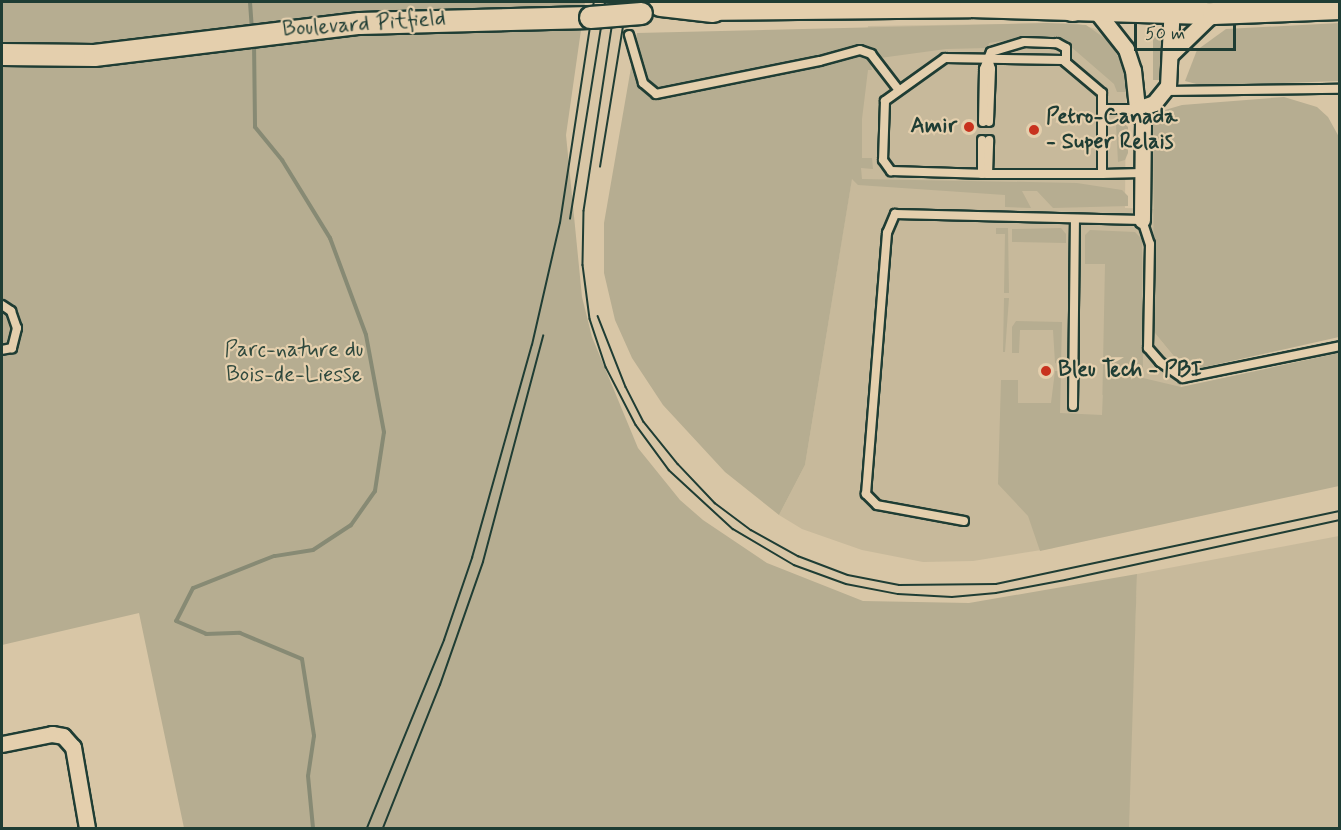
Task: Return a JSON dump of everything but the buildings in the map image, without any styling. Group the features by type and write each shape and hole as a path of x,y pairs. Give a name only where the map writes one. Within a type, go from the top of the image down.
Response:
{"highway":[{"path":"651,7 713,8"}],"main road":[{"name":"Boulevard Pitfield","path":"2,54 94,55 313,27 573,18 651,7"},
{"path":"713,8 1340,8"}],"street":[{"path":"1084,7 1126,50 1133,70 1137,110 1143,121 1142,220"},
{"path":"1137,110 1154,103 1166,91 1172,7"},
{"path":"1170,55 1225,8"},
{"path":"2,744 52,734 63,736 73,747 87,828"}],"lane":[{"path":"629,35 643,83 656,94 820,61 860,50 871,54 898,88"},
{"path":"987,57 994,50 1010,44 1057,43 1066,48 1066,62"},
{"path":"986,122 991,69 987,57"},
{"path":"1102,174 1101,90 1066,62 987,57 941,60 898,88 885,101 883,155 886,168 900,172 985,174 1102,174 1142,173"},
{"path":"1166,91 1340,89"},
{"path":"1102,109 1137,110"},
{"path":"985,174 986,140"},
{"path":"964,521 877,505 866,494 889,222 902,212 1142,220 1150,244 1148,348 1176,375 1189,378 1340,346"},
{"path":"1073,406 1075,219"},
{"path":"2,305 11,311 17,328 12,348 2,350"}],"shaded area":[{"path":"1075,23 1096,29 1110,42 1126,78 1125,208 1155,209 1154,332 1182,366 1180,397 1102,395 1102,415 1054,548 973,561 923,562 862,550 802,529 779,515 805,465 851,184 868,26"},
{"path":"1339,536 1339,828 1128,828 1137,574"}],"green space":[{"name":"Parc-nature du Bois-de-Liesse","path":"2,2 585,2 566,135 582,297 592,337 638,448 680,500 703,520 767,563 863,601 969,603 1137,574 1129,828 184,828 139,613 2,645"},
{"path":"1047,23 1086,25 1110,42 1125,69 1126,92 1117,92 1114,84 1062,39 1022,38 989,43 988,48 946,49 880,58 866,47 872,70 868,70 862,119 862,158 872,158 873,169 861,168 862,179 1077,183 1122,190 1128,196 1128,206 1053,208 1037,191 1022,191 1031,208 1005,207 1005,195 858,185 852,179 805,465 779,515 725,472 663,405 632,358 615,320 604,273 604,223 637,33"},
{"path":"1339,23 1339,81 1204,86 1185,81 1197,50 1226,29"},
{"path":"1153,36 1161,36 1161,80 1153,80"},
{"path":"1284,97 1317,107 1328,117 1339,137 1339,337 1182,372 1182,366 1154,332 1153,120 1165,110 1182,105"},
{"path":"1120,120 1128,127 1128,153 1125,160 1118,162 1116,124"},
{"path":"996,228 1008,228 1009,293 1004,293 1005,234 996,234"},
{"path":"1061,228 1066,234 1066,243 1012,242 1012,229"},
{"path":"1090,230 1135,232 1142,239 1143,378 1181,387 1339,353 1339,486 1040,551 1028,516 998,484 1001,380 1018,380 1018,403 1051,403 1055,371 1061,371 1060,413 1102,415 1105,264 1085,264 1085,235"},
{"path":"1004,298 1009,298 1005,352 1003,352"},
{"path":"1016,321 1062,322 1061,364 1055,363 1053,330 1020,330 1019,353 1012,353 1012,327"}],"waterway":[{"path":"250,2 252,28"},
{"path":"254,42 255,127 282,160 330,238 366,335 384,432 375,491 351,525 313,550 274,556 193,588 176,621 206,634 240,633 302,659 314,736 308,776 313,828"}],"tram line":[{"path":"367,828 444,640 472,558 532,345 560,223 594,2"},
{"path":"570,219 605,2"},
{"path":"616,2 584,211 583,265 590,319 606,367 636,425 669,470 733,529 794,565 846,584 898,594 952,597 996,593 1065,580 1340,520"},
{"path":"600,167 627,2"},
{"path":"598,316 626,387 644,422 678,464 715,503 751,530 798,556 848,575 899,585 996,584 1340,511"},
{"path":"383,828 440,685 483,562 543,336"}],"place":[{"name":"Amir","path":"969,127"},
{"name":"Petro-Canada - Super Relais","path":"1034,130"},
{"name":"Bleu Tech - PBI","path":"1046,371"}]}
